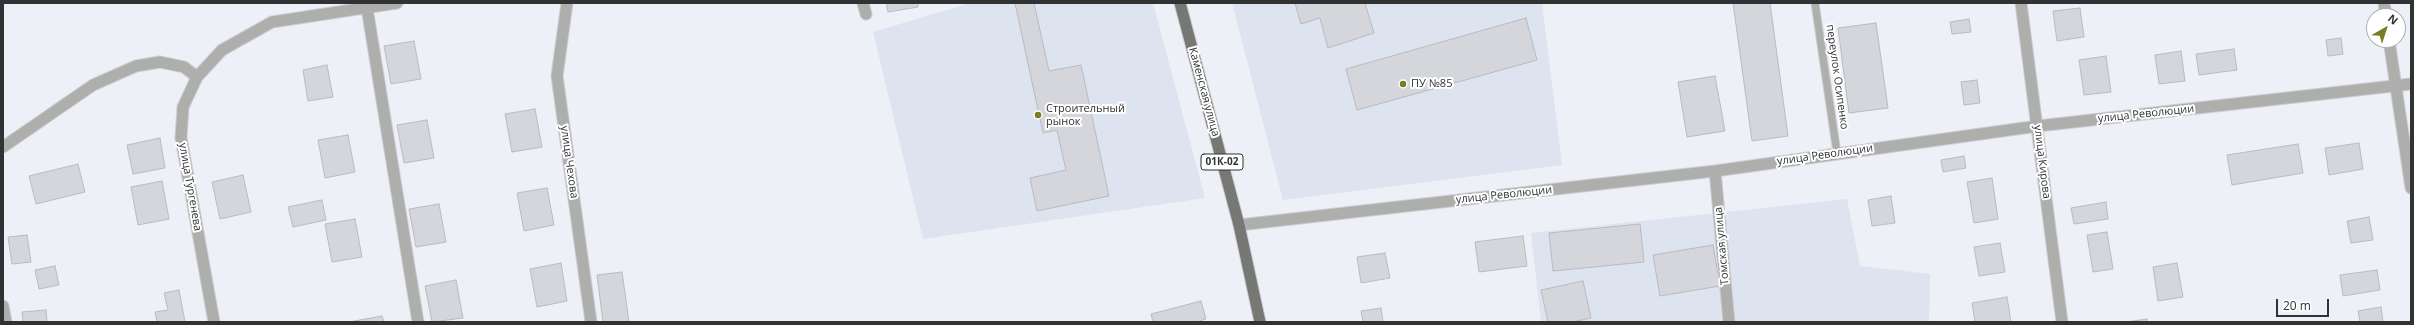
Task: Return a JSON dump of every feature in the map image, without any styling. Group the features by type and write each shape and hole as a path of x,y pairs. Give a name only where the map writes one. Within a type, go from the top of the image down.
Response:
{"main road":[{"name":"Каменская улица","path":"1180,3 1239,225 1260,322"}],"street":[{"name":"улица Тургенева","path":"214,322 181,138 183,107 196,77 222,50 272,22 398,3"},
{"name":"улица Чехова","path":"567,3 556,76 591,322"},
{"name":"улица Кирова","path":"2021,3 2062,322"},
{"path":"367,8 418,322"},
{"path":"2390,48 2411,188"},
{"path":"3,148 93,85 136,66 160,62 184,67 196,77"},
{"name":"улица Революции","path":"1239,225 1714,171 2038,126 2411,84"},
{"name":"Томская улица","path":"1714,171 1729,322"},
{"path":"3,306 6,322"}],"lane":[{"name":"переулок Осипенко","path":"1815,3 1837,154"}],"shaded area":[{"name":"Строительный рынок","path":"964,3 1153,3 1205,198 923,239 873,32 964,5"},
{"name":"ПУ №85","path":"1232,3 1542,3 1562,165 1283,200"},
{"path":"1847,199 1860,266 1930,274 1929,322 1541,322 1531,233"}],"building":[{"path":"886,3 918,3 918,7 888,12"},
{"path":"1015,3 1034,3 1049,71 1081,65 1109,196 1037,211 1030,178 1066,170 1057,130 1043,133"},
{"path":"1295,3 1365,3 1374,33 1328,48 1320,18 1301,24"},
{"path":"1733,3 1770,3 1788,136 1752,141"},
{"path":"2080,8 2084,37 2057,41 2053,11"},
{"path":"1526,18 1537,60 1357,110 1346,69"},
{"path":"1969,19 1971,32 1952,34 1950,22"},
{"path":"1876,23 1888,108 1849,113 1838,28"},
{"path":"2341,38 2343,54 2328,56 2326,40"},
{"path":"414,41 421,79 391,84 384,46"},
{"path":"2234,49 2237,70 2199,75 2196,54"},
{"path":"2181,51 2185,81 2159,84 2155,55"},
{"path":"2106,56 2111,92 2084,95 2079,60"},
{"path":"327,65 333,97 308,101 303,70"},
{"path":"1715,76 1725,131 1687,137 1678,82"},
{"path":"1977,80 1980,103 1964,105 1961,82"},
{"path":"535,109 542,147 512,152 505,114"},
{"path":"427,120 434,158 404,163 397,125"},
{"path":"348,135 355,172 325,178 318,140"},
{"path":"160,138 165,168 133,174 127,145"},
{"path":"2359,143 2363,169 2329,175 2325,148"},
{"path":"2298,144 2303,173 2232,185 2227,155"},
{"path":"1964,156 1966,168 1943,172 1941,160"},
{"path":"78,164 85,192 36,204 29,176"},
{"path":"243,175 251,212 220,219 212,182"},
{"path":"1992,178 1998,219 1974,223 1967,182"},
{"path":"162,181 169,219 138,225 131,187"},
{"path":"547,188 554,225 524,231 517,193"},
{"path":"1891,196 1895,223 1872,226 1868,200"},
{"path":"322,200 326,220 293,227 288,207"},
{"path":"2106,202 2108,219 2074,224 2071,208"},
{"path":"439,204 446,242 416,247 409,209"},
{"path":"2369,217 2373,240 2351,243 2347,221"},
{"path":"355,219 362,257 332,262 325,224"},
{"path":"1640,224 1644,262 1553,271 1549,233"},
{"path":"2107,232 2113,269 2093,272 2087,235"},
{"path":"27,235 31,262 12,264 8,237"},
{"path":"1523,236 1527,266 1479,272 1475,242"},
{"path":"2000,243 2005,272 1979,276 1974,247"},
{"path":"1713,245 1720,286 1660,296 1653,255"},
{"path":"1385,253 1390,278 1361,283 1357,257"},
{"path":"561,263 567,301 537,307 530,269"},
{"path":"2177,263 2183,297 2158,301 2153,267"},
{"path":"55,266 59,285 39,289 35,270"},
{"path":"2377,270 2380,290 2343,296 2340,275"},
{"path":"622,272 629,322 603,322 597,275"},
{"path":"456,280 463,318 432,322 425,286"},
{"path":"1583,281 1591,318 1572,322 1548,322 1541,290"},
{"path":"179,290 185,322 157,322 155,312 168,310 164,293"},
{"path":"2007,297 2011,322 1975,322 1972,303"},
{"path":"1201,301 1206,319 1196,322 1153,322 1151,314"},
{"path":"2381,307 2383,322 2360,322 2358,311"},
{"path":"1381,308 1383,322 1363,322 1361,311"},
{"path":"46,310 47,322 23,322 22,312"},
{"path":"382,316 384,322 349,322"},
{"path":"2147,319 2147,322 2126,322"}],"place":[{"name":"ПУ №85","path":"1403,84"},
{"name":"Строительный рынок","path":"1038,115"}]}
